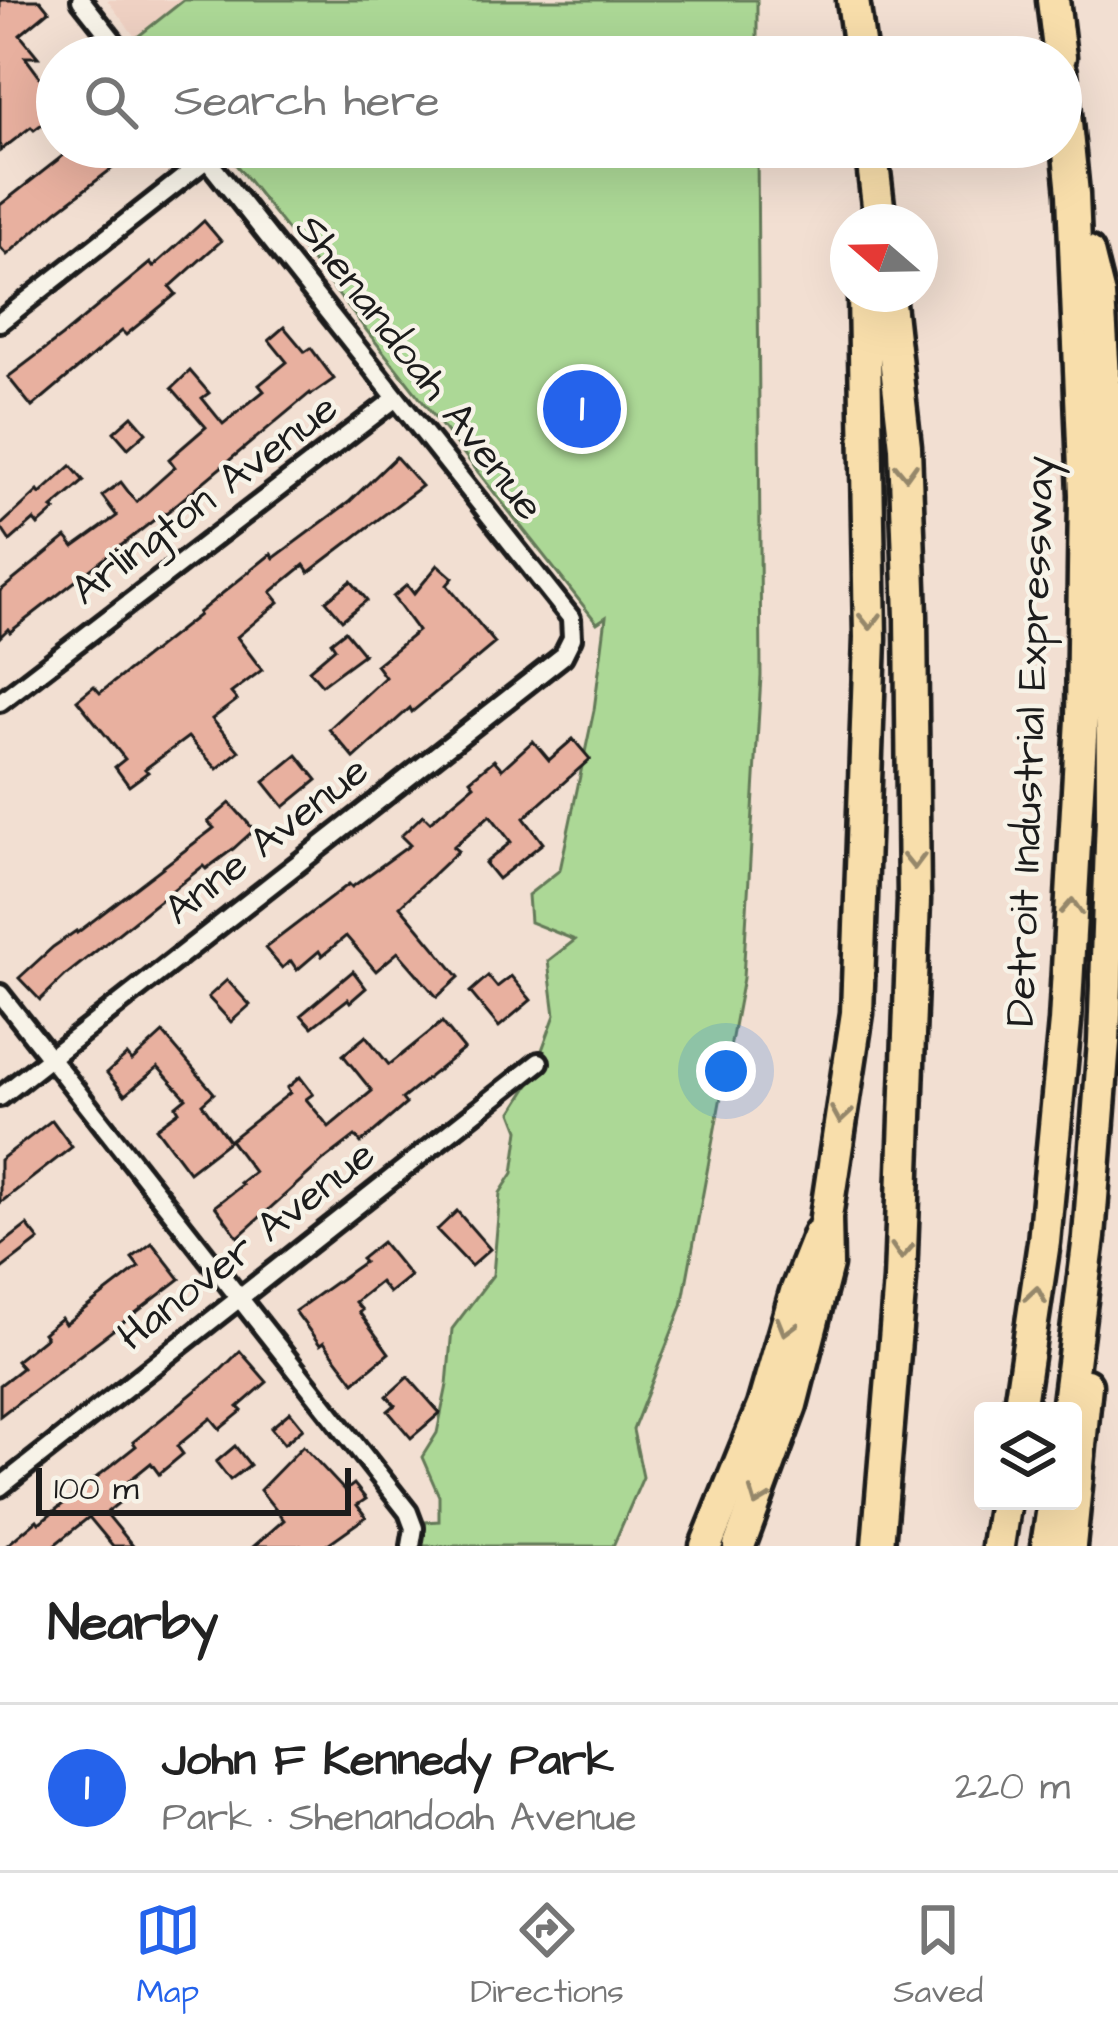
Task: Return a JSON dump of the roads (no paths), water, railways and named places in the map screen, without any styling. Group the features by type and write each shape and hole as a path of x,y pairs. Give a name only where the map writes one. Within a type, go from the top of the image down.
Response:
{"highway":[{"path":"854,0 858,36"},
{"path":"1053,0 1057,36"},
{"path":"862,168 863,204"},
{"path":"874,168 878,204"},
{"name":"Detroit Industrial Expressway","path":"1020,1402 1044,1242 1065,1022 1082,719 1085,495 1070,168"},
{"path":"1068,1402 1089,1237 1104,1042 1112,817 1111,492 1100,296 1072,194"},
{"path":"739,1546 791,1405 827,1265 826,1217 857,1012 870,638 864,312"},
{"path":"878,1546 901,1280 914,900 905,447 890,312"},
{"path":"706,1546 763,1406 796,1292 826,1217"},
{"path":"1070,1546 1092,1329 1089,1237"},
{"path":"998,1546 1004,1510"},
{"path":"1047,1546 1053,1510"}],"street":[{"path":"81,0 109,36"},
{"path":"0,322 184,168"},
{"name":"Shenandoah Avenue","path":"214,168 571,618 572,638"},
{"name":"Arlington Avenue","path":"0,702 396,398"},
{"name":"Anne Avenue","path":"0,1097 562,656 572,638"},
{"path":"0,994 408,1512 413,1541"},
{"name":"Hanover Avenue","path":"0,1487 538,1062"}],"place":[{"name":"John F Kennedy Park","path":"582,409"}]}
